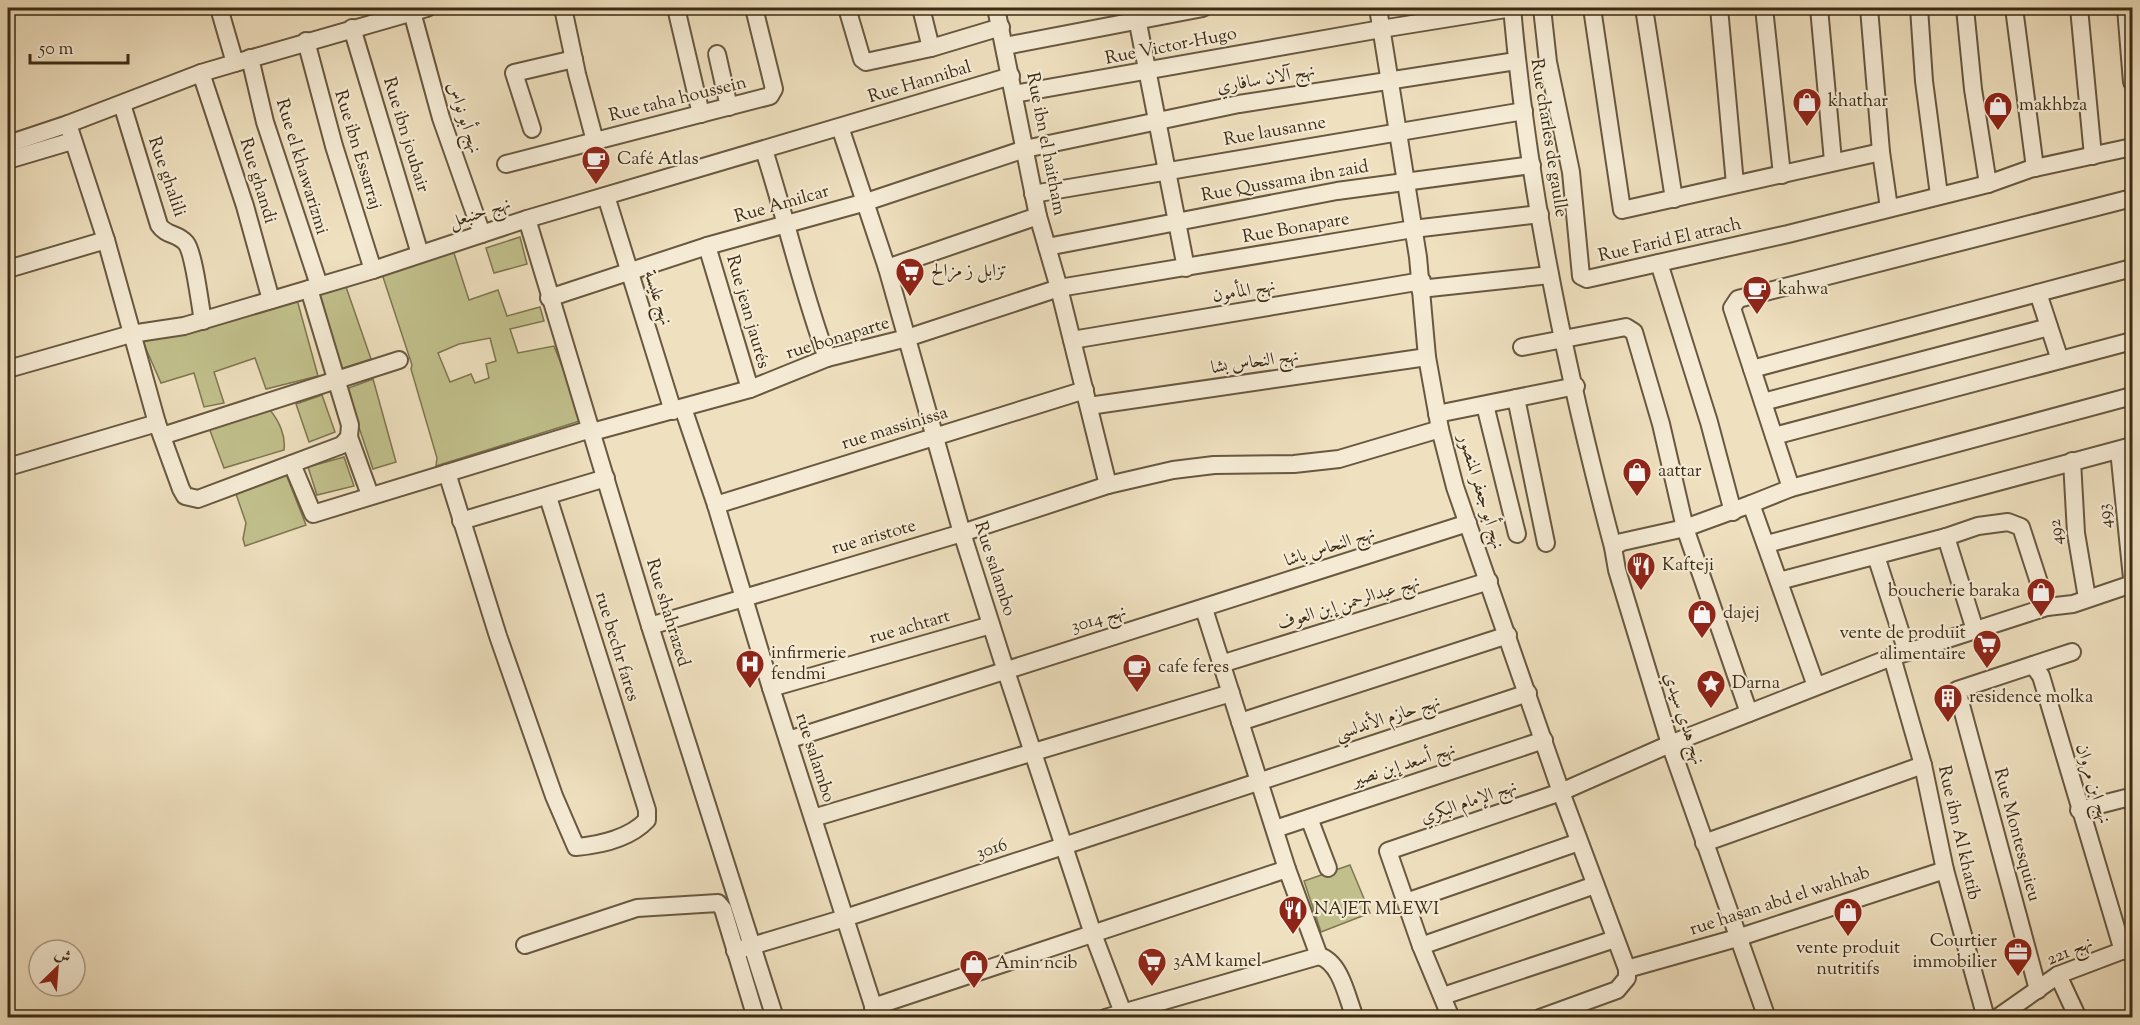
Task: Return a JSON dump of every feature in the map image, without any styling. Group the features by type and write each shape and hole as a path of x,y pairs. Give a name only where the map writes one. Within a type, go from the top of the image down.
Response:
{"street":[{"name":"Rue el khawarizmi","path":"219,8 265,122 314,287 336,379 350,425 348,436 370,495"},
{"path":"563,8 595,141"},
{"path":"676,8 701,114"},
{"name":"Rue taha houssein","path":"506,164 770,96 773,93 754,8"},
{"path":"847,8 862,59 866,62 931,48 1001,27"},
{"path":"921,8 931,48"},
{"name":"Rue ibn el haitham","path":"996,8 1038,216 1059,288 1108,485"},
{"path":"1005,46 1136,14 1203,8"},
{"name":"نهج أبو جعفر المنصور","path":"1378,8 1396,132 1406,181 1421,285 1427,357 1439,422 1468,523 1561,792 1627,969"},
{"name":"Rue Victor-Hugo","path":"1014,94 1512,8"},
{"name":"Rue charles de gaulle","path":"1512,8 1516,61 1550,275 1575,386"},
{"name":"Rue Farid El atrach","path":"1542,8 1548,62 1571,172 1581,276 1587,279 1988,184 2033,168 2133,147"},
{"path":"1592,8 1622,210 1881,152"},
{"path":"1644,8 1674,199"},
{"path":"1719,8 1735,184"},
{"path":"1764,8 1782,175"},
{"path":"1819,8 1833,161"},
{"path":"1869,8 1881,152 1889,208"},
{"path":"1919,8 1924,81 1939,195"},
{"path":"1965,8 1973,89 1988,184"},
{"path":"2014,8 2033,168"},
{"path":"2079,8 2093,156"},
{"path":"2126,8 2133,82"},
{"path":"8,160 70,133 122,104 201,74 306,41 419,10"},
{"name":"نهج أبو نواس","path":"419,10 441,118 482,234"},
{"path":"1136,14 1186,268"},
{"name":"Rue ibn joubair","path":"352,28 420,254"},
{"name":"Rue ibn Essarraj","path":"306,41 337,157 374,270"},
{"path":"717,54 729,107"},
{"path":"532,129 514,73 574,59"},
{"name":"نهج آلان سافاري","path":"1025,149 1156,120 1388,80 1516,61"},
{"name":"Rue ghandi","path":"201,74 245,206 271,300"},
{"name":"Rue Hannibal","path":"840,128 1011,76"},
{"name":"Rue ghalili","path":"122,104 159,225 166,233 181,237 189,247 203,321"},
{"name":"Rue lausanne","path":"1033,194 1524,111"},
{"name":"نهج حنبعل","path":"8,369 131,334 163,331 203,321 374,270 528,219 840,128"},
{"name":"Rue salambo","path":"840,128 887,268 962,533 1005,669 1093,934 1124,1015"},
{"path":"8,144 70,133"},
{"path":"70,133 106,240 160,429 185,496 198,499 342,445 348,436"},
{"name":"Rue Amilcar","path":"549,298 707,246 866,202 1025,149"},
{"path":"765,150 787,223 804,295 827,358"},
{"name":"Rue Qussama ibn zaid","path":"1047,247 1177,221 1406,181 1532,165"},
{"name":"نهج عليسة","path":"606,196 628,271 678,409"},
{"path":"1791,488 1732,308 1738,298 2133,198"},
{"name":"Rue Bonapare","path":"1059,288 1413,229 1540,214"},
{"path":"887,268 1038,216"},
{"name":"Rue shahrazed","path":"528,219 549,298 592,430 744,949 774,1017"},
{"path":"8,269 106,240"},
{"name":"Rue jean jaurés","path":"707,246 750,389"},
{"path":"1659,263 1709,422 1733,512"},
{"path":"1752,369 2133,268"},
{"name":"نهج المأمون","path":"1072,340 1421,285 1550,275"},
{"name":"rue bonaparte","path":"292,464 312,514 592,430 750,389 827,358 908,338 1059,288"},
{"path":"2038,293 2060,360"},
{"path":"1522,347 1626,327 1634,332 1661,424 1685,528 1749,713"},
{"path":"1763,402 2049,327"},
{"path":"1774,436 2133,341"},
{"name":"نهج النحاس بشا","path":"1087,398 1427,357"},
{"path":"8,467 160,429 399,360"},
{"name":"rue aristote","path":"650,626 744,596 962,533 1108,485 1173,470 1214,465 1294,464 1339,459 1485,405 1575,386"},
{"name":"نهج هدي سيدي","path":"1575,386 1617,570 1670,744 1737,938 1767,1017"},
{"path":"1613,547 1622,542 1685,528 1733,512 1791,488 2133,396"},
{"name":"rue massinissa","path":"716,505 934,437 1087,398"},
{"path":"1516,398 1546,543"},
{"path":"1485,405 1517,534"},
{"name":"rue salambo","path":"678,409 716,505 771,688 875,1012"},
{"path":"1767,544 2126,448"},
{"name":"493","path":"2126,448 2133,578"},
{"name":"492","path":"2072,461 2076,533 2087,598"},
{"path":"447,473 461,521 606,478"},
{"name":"rue bechr fares","path":"461,521 554,796 576,847 591,846 630,833 646,819 647,810 548,497"},
{"path":"1751,504 1816,686"},
{"path":"1779,581 1946,537 1978,526 2008,522 2021,527 2047,607"},
{"name":"نهج النحاس باشا","path":"1204,609 1468,523"},
{"path":"1946,537 1975,630"},
{"name":"Rue ibn Al khatib","path":"1876,556 1900,654 1945,870 1986,1017"},
{"name":"نهج عبدالرحمن إبن العوف","path":"1221,664 1489,581"},
{"name":"نهج الإمام البكري","path":"1406,902 1388,851 1561,792 1670,744 1900,654 2047,607 2073,604 2133,584"},
{"path":"1204,609 1287,869 1319,956"},
{"name":"نهج 3014","path":"788,740 1005,669 1204,609"},
{"name":"rue achtart","path":"771,688 991,625"},
{"path":"1240,722 1508,635"},
{"path":"2033,665 2073,652"},
{"name":"Rue Montesquieu","path":"2033,665 1957,690 2038,990"},
{"name":"نهج ابن مروان","path":"2033,665 2041,675 2079,810 2128,949"},
{"path":"813,818 1034,754 1231,693"},
{"name":"نهج حازم الأندلسي","path":"1259,781 1528,693"},
{"name":"نهج أسعد إبن نصير","path":"1275,829 1544,740"},
{"path":"1704,843 1923,765"},
{"name":"3016","path":"744,949 845,918 1259,781"},
{"path":"2079,810 2126,798 2133,802"},
{"path":"1309,818 1328,868"},
{"path":"1452,1017 1421,946 1406,902 1579,842"},
{"path":"875,1012 1093,934 1287,869"},
{"name":"rue hasan abd el wahhab","path":"1627,969 1737,938 1945,870"},
{"path":"1421,946 1595,885"},
{"path":"525,945 638,908 718,903 744,949 756,1017"},
{"path":"1443,996 1615,939"},
{"name":"نهج 221","path":"1997,1017 2058,975 2128,949"},
{"path":"1105,1017 1124,1015 1319,956 1328,958 1334,966 1355,1017"},
{"path":"1540,1017 1617,990 1627,978 1627,969"},
{"path":"2058,975 2078,1017"}],"shaded area":[{"path":"520,237 527,264 494,273 486,248"},
{"path":"453,250 469,300 498,290 507,316 540,307 544,321 510,329 518,353 554,346 583,420 436,466 437,458 411,369 412,365 382,274","holes":["490,338 496,361 486,364 489,378 475,383 471,374 450,382 438,353 459,344"]},
{"path":"345,284 371,359 337,370 314,292"},
{"path":"296,296 318,376 266,389 255,358 214,372 224,403 204,407 194,373 161,383 143,342"},
{"path":"373,379 396,462 373,469 346,389"},
{"path":"322,395 335,432 309,442 296,404"},
{"path":"270,410 281,429 284,450 224,468 209,428"},
{"path":"344,457 354,486 317,495 308,467"},
{"path":"286,474 306,525 245,546 243,539 246,523 235,491"},
{"path":"1350,865 1370,913 1321,932 1304,881"}],"place":[{"name":"khathar","path":"1807,128"},
{"name":"makhbza","path":"1998,132"},
{"name":"Café Atlas","path":"596,186"},
{"name":"تزابل ز مزالح","path":"910,298"},
{"name":"kahwa","path":"1757,316"},
{"name":"aattar","path":"1637,498"},
{"name":"Kafteji","path":"1641,592"},
{"name":"boucherie baraka","path":"2041,618"},
{"name":"dajej","path":"1702,640"},
{"name":"vente de produit alimentaire","path":"1987,670"},
{"name":"infirmerie fendmi","path":"750,690"},
{"name":"cafe feres","path":"1137,694"},
{"name":"Darna","path":"1711,710"},
{"name":"residence molka","path":"1948,724"},
{"name":"NAJET MLEWI","path":"1293,936"},
{"name":"vente produit nutritifs","path":"1848,938"},
{"name":"Courtier immobilier","path":"2018,978"},
{"name":"3AM kamel","path":"1152,988"},
{"name":"Amin ncib","path":"974,990"}]}
